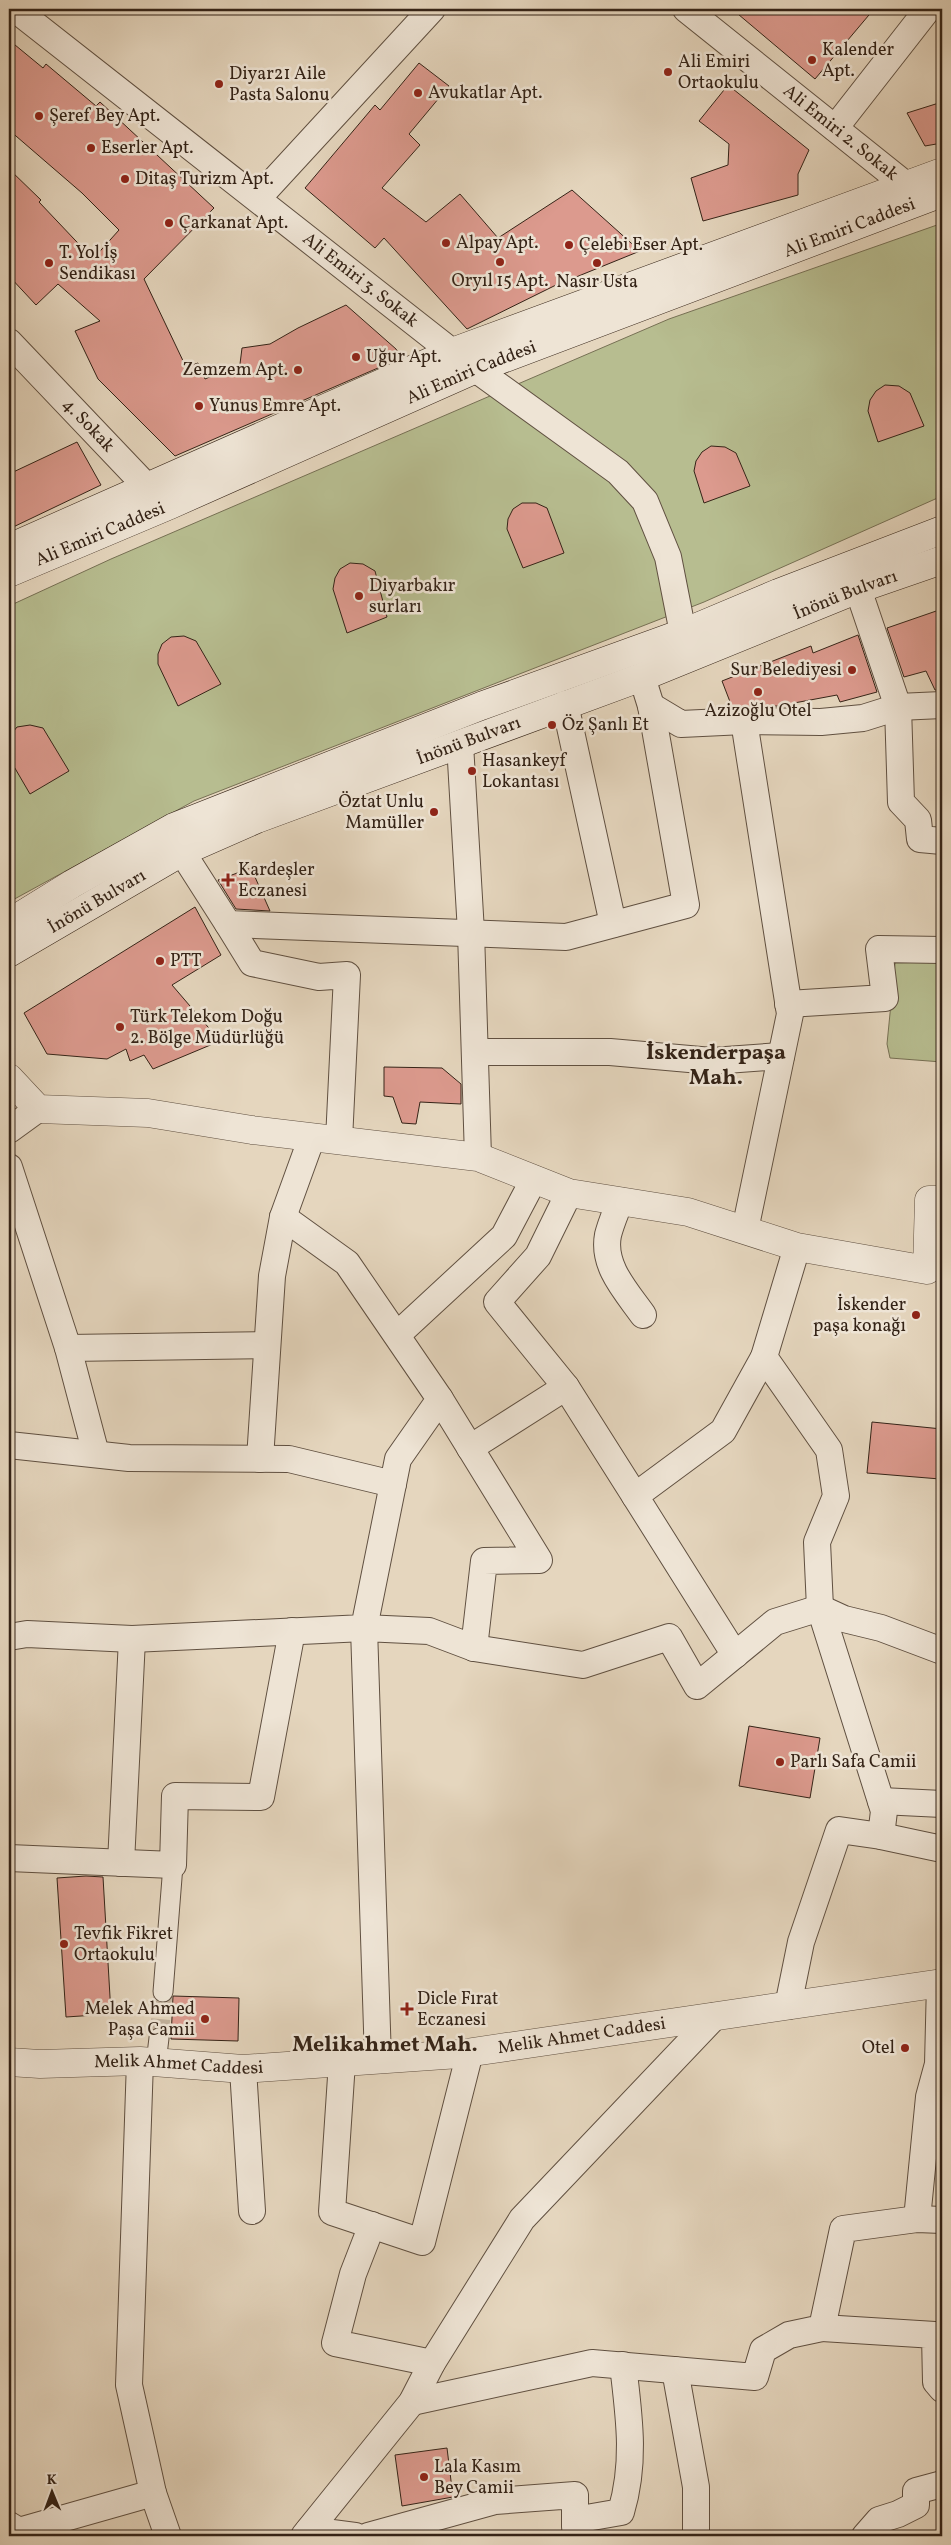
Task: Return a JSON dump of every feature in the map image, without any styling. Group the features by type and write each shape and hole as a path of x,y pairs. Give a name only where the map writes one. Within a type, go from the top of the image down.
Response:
{"main road":[{"path":"9,548 452,352 925,193 942,172"},
{"name":"Ali Emiri Caddesi","path":"9,573 170,505 476,369 925,193"},
{"path":"9,923 72,884 174,827 481,706 683,633 778,593 942,530"},
{"name":"İnönü Bulvarı","path":"9,953 182,852 257,820 642,677 858,589 942,560"},
{"path":"9,1078 38,1109 148,1113 312,1137 478,1157 569,1193 688,1212 797,1247 927,1270 929,1200 942,1200"},
{"name":"Melik Ahmet Caddesi","path":"9,2062 40,2064 152,2054 242,2069 378,2060 470,2052 941,1983"}],"street":[{"name":"Ali Emiri 3. Sokak","path":"15,9 452,352 618,472 645,500 668,557 683,633"},
{"path":"258,198 432,9"},
{"name":"Ali Emiri 2. Sokak","path":"686,9 835,128 925,193"},
{"path":"835,128 928,9"},
{"name":"4. Sokak","path":"9,342 148,488 170,505"},
{"path":"858,589 898,708 901,802 918,820 920,839 942,841"},
{"path":"228,924 566,937 686,905 651,706 642,677"},
{"path":"565,704 613,924"},
{"path":"651,706 681,724 744,721 821,722 855,719 898,708 942,704"},
{"path":"744,721 790,1014 745,1230"},
{"path":"460,744 471,932 478,1157"},
{"path":"182,852 252,963 319,978 347,975 340,1140"},
{"path":"788,1004 885,998 879,949 942,950"},
{"path":"475,1052 610,1052 712,1061 781,1056"},
{"path":"9,1130 38,1109"},
{"path":"260,1459 272,1276 283,1217 312,1137"},
{"path":"9,1167 68,1348 96,1454"},
{"path":"397,1335 504,1236 534,1179"},
{"path":"569,1193 538,1256 498,1302 566,1387 735,1655"},
{"path":"620,1201 608,1234 607,1251 611,1266 621,1285 643,1315"},
{"path":"283,1217 347,1263 440,1399 539,1560 484,1561 474,1648"},
{"path":"635,1496 723,1431 764,1357 797,1247"},
{"path":"68,1348 267,1345"},
{"path":"764,1357 829,1450 836,1496 817,1542 820,1608 884,1811 881,1836"},
{"path":"470,1448 566,1387"},
{"path":"378,2060 364,1628 398,1459 440,1399"},
{"path":"9,1445 129,1458 289,1460 393,1484"},
{"path":"9,1637 27,1634 132,1639 364,1628 429,1631 474,1648 583,1665 669,1637 697,1686 775,1622 820,1608 844,1619 881,1628 942,1651"},
{"path":"162,1992 174,1865 175,1796 261,1797 292,1631"},
{"path":"121,1863 132,1639"},
{"path":"881,1800 942,1804"},
{"path":"788,2006 801,1942 839,1830 881,1836 942,1849"},
{"path":"9,1858 174,1865"},
{"path":"822,2328 843,2229 930,2220 929,2097 938,2064 941,1983"},
{"path":"306,2533 412,2402 432,2363 522,2219 715,2016"},
{"path":"342,2062 332,2212 422,2242 470,2052"},
{"path":"152,2054 129,2385 153,2493 168,2536"},
{"path":"242,2069 252,2211"},
{"path":"372,2225 352,2274 335,2343 432,2363"},
{"path":"412,2402 592,2363 755,2377 763,2350 789,2335 822,2328 935,2335 936,2382 942,2389"},
{"path":"368,2536 495,2501 575,2495 577,2528 621,2512 629,2485 630,2424 623,2365"},
{"path":"675,2370 696,2487 696,2536"},
{"path":"865,2536 879,2520 898,2514 916,2505 916,2491 942,2484"},
{"path":"9,2525 19,2531 153,2493"},
{"path":"306,2533 355,2536"}],"green space":[{"path":"937,225 942,227 942,496 704,602 194,801 9,902 9,606 111,559 669,319"},
{"path":"905,959 942,959 942,1062 890,1058 887,1044 895,963"}],"building":[{"name":"Kalender Apt.","path":"732,9 874,9 815,79"},
{"path":"9,40 43,68 46,64 96,106 100,102 214,208 144,279 186,367 198,363 205,379 240,364 242,348 270,344 346,305 396,349 401,358 175,456 98,379 75,331 100,321 58,284 36,305 9,276 9,169 41,200 39,202 93,259 119,230 82,193 9,130"},
{"path":"419,63 449,86 409,134 420,145 382,188 426,222 460,194 498,238 572,190 640,251 554,286 467,329 384,238 375,248 305,188 375,105 380,110"},
{"path":"728,85 809,150 798,174 798,195 703,221 691,178 728,165 729,144 699,121"},
{"path":"942,102 942,143 925,146 907,113"},
{"path":"885,385 899,386 910,393 924,426 878,442 868,411 870,400 876,391"},
{"path":"77,442 101,485 9,529 9,474"},
{"path":"711,446 725,447 736,453 750,486 704,503 694,471 696,461 702,452"},
{"path":"522,503 536,503 547,508 564,553 523,568 507,529 508,519 513,509"},
{"path":"350,563 363,564 375,571 387,617 347,633 333,589 335,578 340,569"},
{"path":"942,609 942,690 935,690 926,671 904,677 887,628"},
{"path":"858,635 877,692 840,702 837,695 778,706 732,707 722,681 811,646 813,653"},
{"path":"184,636 196,641 221,684 178,706 158,664 158,654 162,644 171,637"},
{"path":"30,725 43,728 69,771 30,794 9,758 9,737 17,727"},
{"path":"251,868 270,911 236,909 218,880"},
{"name":"Türk Telekom Doğu 2. Bölge Müdürlüğü","path":"195,907 221,955 172,985 220,1041 153,1069 144,1055 130,1061 126,1049 107,1059 47,1054 24,1013"},
{"path":"384,1067 442,1068 461,1084 461,1104 420,1102 416,1124 402,1123 393,1097 384,1096"},
{"path":"872,1422 942,1429 940,1479 867,1473"},
{"name":"Parlı Safa Camii","path":"749,1726 820,1738 810,1798 739,1786"},
{"path":"103,1877 111,2014 66,2017 57,1878"},
{"name":"Melek Ahmed Paşa Camii","path":"173,1996 239,1998 238,2041 171,2039"},
{"name":"Lala Kasım Bey Camii","path":"447,2448 453,2497 402,2506 395,2455"}],"tunnel":[{"path":"159,2038 163,1992"}],"place":[{"name":"Kalender Apt.","path":"812,60"},
{"name":"Ali Emiri Ortaokulu","path":"668,72"},
{"name":"Diyar21 Aile Pasta Salonu","path":"219,84"},
{"name":"Avukatlar Apt.","path":"418,93"},
{"name":"Şeref Bey Apt.","path":"39,116"},
{"name":"Eserler Apt.","path":"91,148"},
{"name":"Ditaş Turizm Apt.","path":"125,179"},
{"name":"Çarkanat Apt.","path":"169,223"},
{"name":"Alpay Apt.","path":"446,243"},
{"name":"Çelebi Eser Apt.","path":"569,245"},
{"name":"Oryıl 15 Apt.","path":"500,262"},
{"name":"T. Yol İş Sendikası","path":"49,263"},
{"name":"Nasır Usta","path":"597,263"},
{"name":"Uğur Apt.","path":"356,357"},
{"name":"Zemzem Apt.","path":"298,370"},
{"name":"Yunus Emre Apt.","path":"199,406"},
{"name":"Diyarbakır surları","path":"359,596"},
{"name":"Sur Belediyesi","path":"852,670"},
{"name":"Azizoğlu Otel","path":"758,692"},
{"name":"Öz Şanlı Et","path":"552,725"},
{"name":"Hasankeyf Lokantası","path":"472,771"},
{"name":"Öztat Unlu Mamüller","path":"434,812"},
{"name":"Kardeşler Eczanesi","path":"228,880"},
{"name":"PTT","path":"160,961"},
{"name":"Türk Telekom Doğu 2. Bölge Müdürlüğü","path":"120,1027"},
{"name":"İskender paşa konağı","path":"916,1315"},
{"name":"Parlı Safa Camii","path":"780,1762"},
{"name":"Tevfik Fikret Ortaokulu","path":"64,1944"},
{"name":"Dicle Fırat Eczanesi","path":"407,2009"},
{"name":"Melek Ahmed Paşa Camii","path":"205,2019"},
{"name":"Otel","path":"905,2048"},
{"name":"Lala Kasım Bey Camii","path":"424,2477"}],"district":[{"name":"İskenderpaşa Mah.","path":"716,1066"},
{"name":"Melikahmet Mah.","path":"385,2045"}]}
